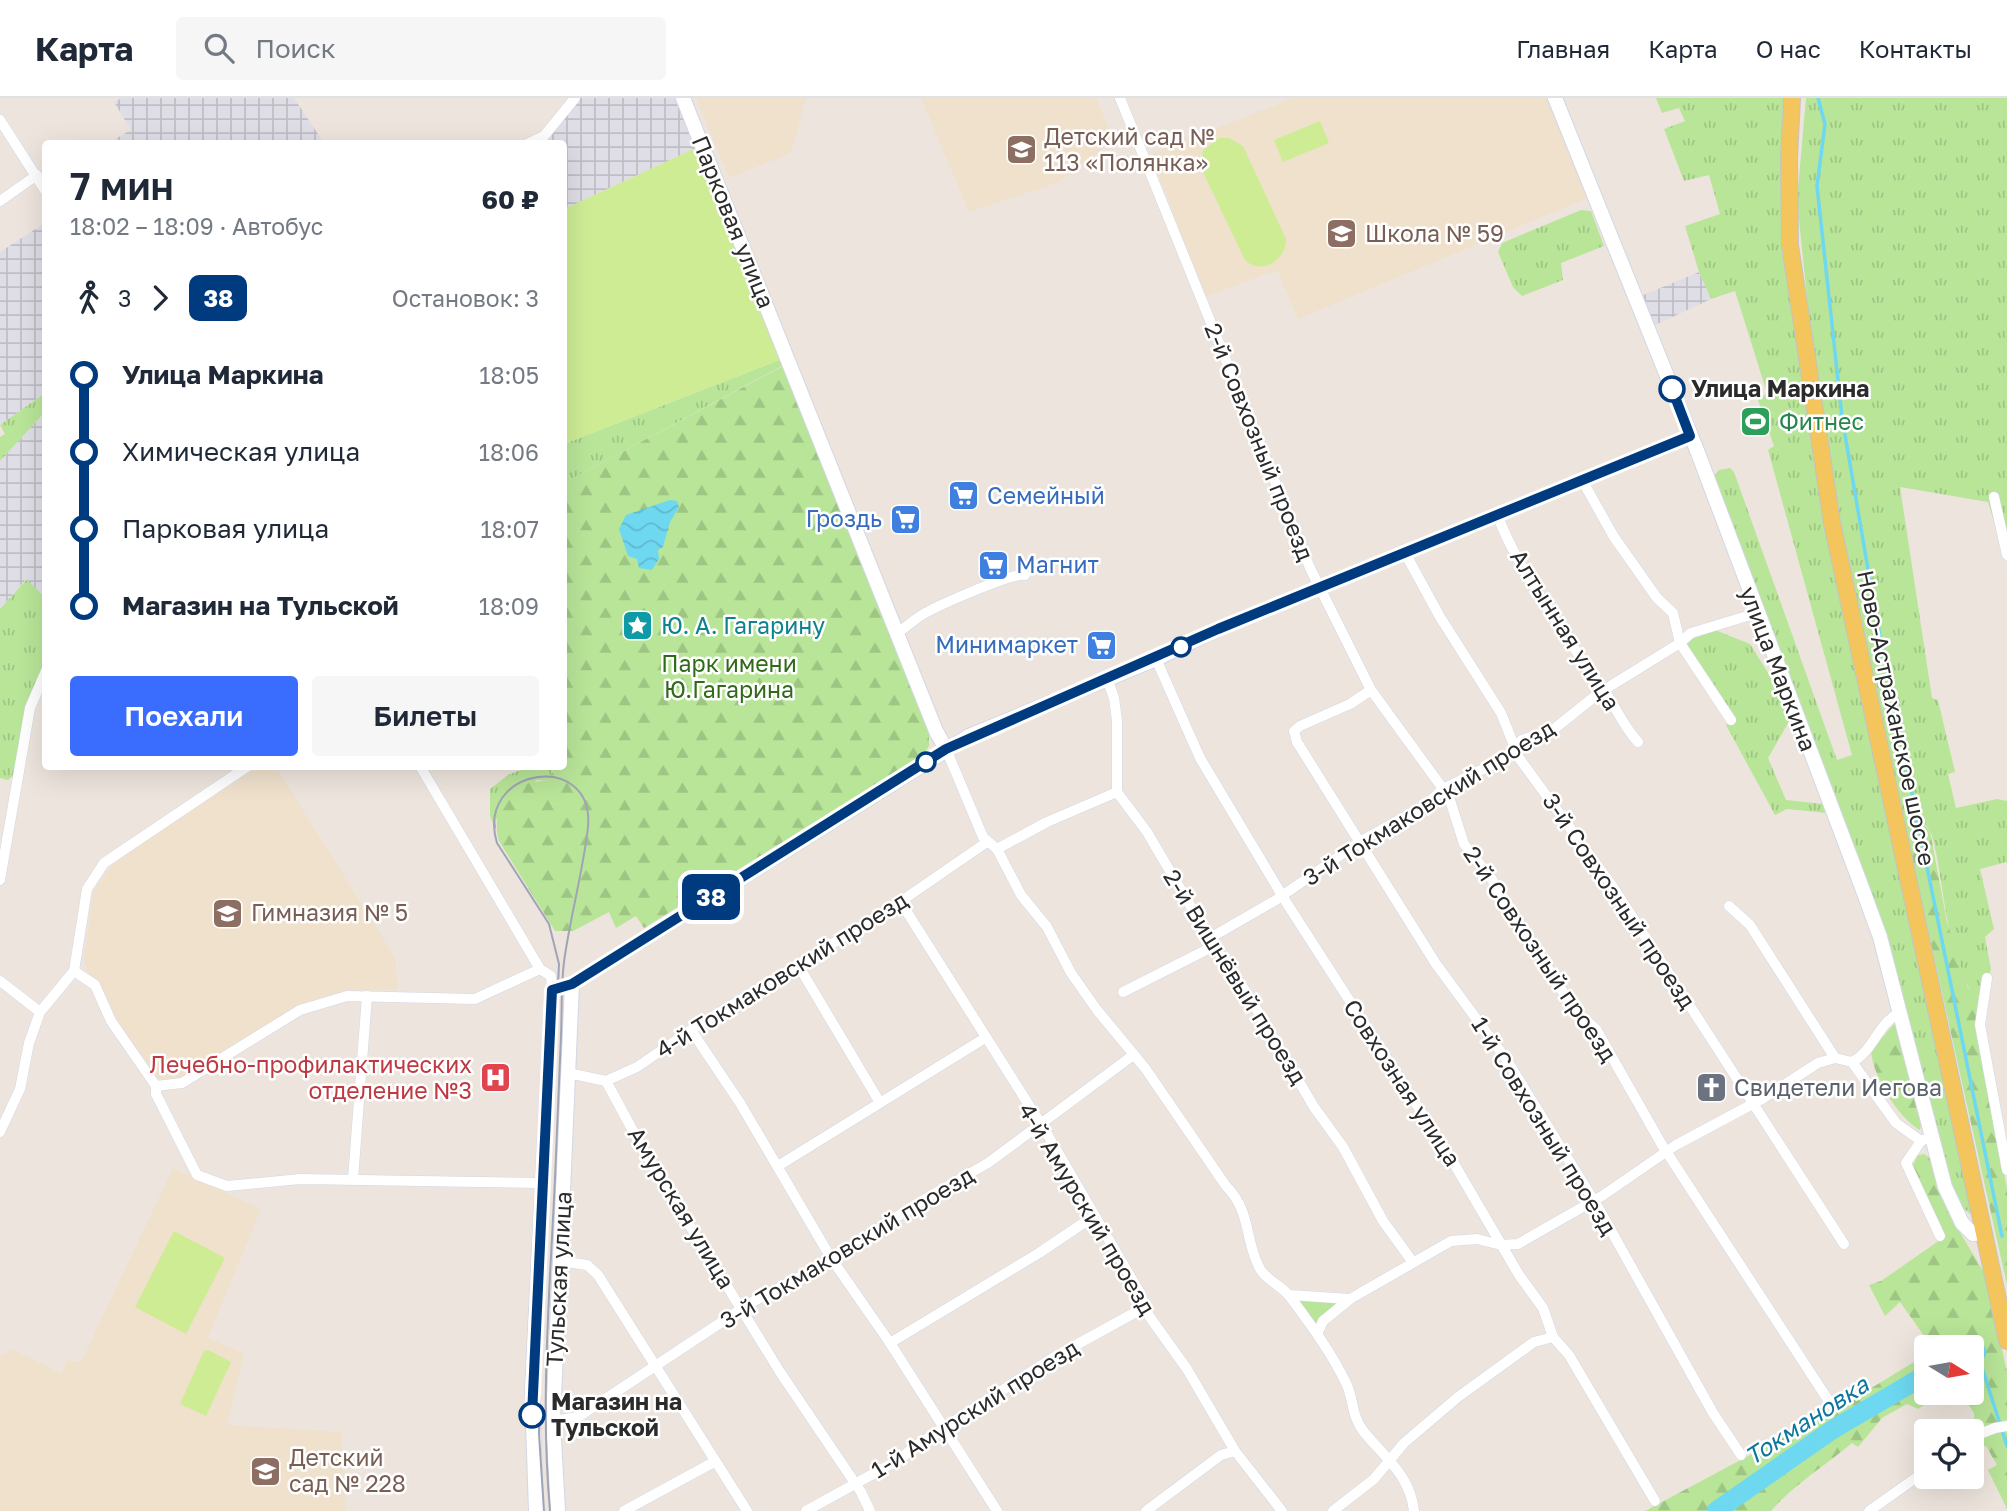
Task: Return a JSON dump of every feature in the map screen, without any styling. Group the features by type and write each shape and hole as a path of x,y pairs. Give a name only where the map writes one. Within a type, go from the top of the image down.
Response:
{"main road":[{"name":"Ново-Астраханское шоссе","path":"1792,98 1789,159 1790,245 1832,523 2007,1341"}],"street":[{"path":"536,140 544,136 575,98"},
{"name":"Парковая улица","path":"682,98 936,731 987,842"},
{"name":"2-й Совхозный проезд","path":"1121,98 1237,391 1320,587 1371,690 1443,789 1464,844 1491,878 1576,1011 1596,1029 1668,1151 1832,1406"},
{"name":"улица Маркина","path":"1555,98 1690,436 1880,937 1925,1139 1962,1223 1973,1234 1984,1233"},
{"path":"0,120 42,184"},
{"path":"0,201 37,175"},
{"path":"422,770 540,968 551,975 552,990 572,984 946,749 1320,587 1690,436"},
{"path":"1582,480 1614,537 1657,598 1672,613 1680,643 1731,720"},
{"path":"1994,497 2007,555"},
{"name":"Алтынная улица","path":"1497,514 1521,562 1604,690 1624,727 1638,743"},
{"name":"3-й Совхозный проезд","path":"1405,553 1440,617 1501,713 1519,758 1613,887 1844,1244"},
{"path":"898,632 916,618 965,596 1015,574 1025,575"},
{"name":"3-й Токмаковский проезд","path":"1123,992 1212,942 1360,841 1426,805 1443,789 1505,758 1516,745 1554,729 1563,719 1604,690 1680,643 1691,633 1757,612"},
{"name":"Совхозная улица","path":"1156,659 1200,758 1282,894 1450,1155 1502,1245 1543,1308 1553,1337 1569,1355 1655,1501"},
{"path":"997,849 1047,822 1117,792 1116,709 1107,678"},
{"path":"0,880 30,708 42,680"},
{"name":"1-й Совхозный проезд","path":"1371,690 1294,732 1328,795 1360,841 1436,964 1506,1059 1594,1200 1713,1413 1741,1455"},
{"path":"0,1132 20,1089 29,1043 40,1013 74,971 87,889 104,863 242,770"},
{"name":"2-й Вишнёвый проезд","path":"1117,792 1146,832 1212,942 1247,993 1314,1107 1343,1147 1384,1221 1412,1261"},
{"path":"987,842 997,849 1021,895 1047,928 1071,973 1132,1056 1145,1068 1226,1186 1238,1199 1260,1268 1290,1295 1318,1332 1348,1386 1352,1412 1363,1431 1391,1459 1412,1495 1414,1511"},
{"name":"4-й Токмаковский проезд","path":"606,1081 637,1067 691,1030 900,901 987,842"},
{"name":"4-й Амурский проезд","path":"900,901 1235,1451 1282,1511"},
{"path":"1729,906 1751,925 1835,1058"},
{"path":"798,965 879,1101"},
{"path":"156,1086 183,1083 300,1010 347,996 475,999 540,968"},
{"path":"74,971 95,985 111,1021 156,1086 156,1094 197,1175 228,1186 300,1179 542,1183"},
{"path":"1987,978 1980,1025 2007,1170"},
{"path":"0,981 40,1013"},
{"name":"Тульская улица","path":"558,1511 553,1422 572,984"},
{"name":"Тульская улица","path":"536,1511 532,1393 552,990"},
{"path":"353,1179 367,996"},
{"path":"1318,1332 1323,1321 1350,1299 1451,1241 1462,1239 1494,1241 1502,1245 1518,1244 1594,1200 1668,1151 1755,1103 1818,1063 1835,1058 1852,1062 1864,1056 1891,1017 1899,1013"},
{"path":"691,1030 778,1166 831,1258 890,1343 997,1511"},
{"path":"778,1166 879,1101 985,1038"},
{"name":"3-й Токмаковский проезд","path":"553,1422 578,1417 742,1308 831,1258 988,1163 1132,1056"},
{"path":"1852,1062 1896,1123 1925,1139 1906,1163 1940,1236"},
{"path":"568,1073 606,1081"},
{"name":"Амурская улица","path":"606,1081 645,1153 780,1372 855,1483 870,1511"},
{"path":"890,1343 1040,1253 1094,1216"},
{"path":"560,1261 587,1265 598,1275 747,1511"},
{"path":"1290,1295 1350,1299"},
{"name":"1-й Амурский проезд","path":"806,1511 902,1458 912,1448 1056,1356 1145,1307"},
{"path":"1332,1511 1374,1479 1404,1443 1500,1364 1534,1342 1553,1337"},
{"path":"1984,1432 2007,1426"},
{"path":"1146,1511 1221,1455 1235,1451"},
{"path":"624,1511 714,1462"},
{"path":"1869,1511 1914,1479"}],"shaded area":[{"path":"122,98 294,98 322,140 113,140 131,130 114,102"},
{"path":"579,98 676,98 696,148 567,208 567,140 544,140"},
{"path":"696,98 806,98 791,153 729,178"},
{"name":"Детский сад № 113 «Полянка»","path":"921,98 1096,98 1113,139 1088,162 1057,183 969,212"},
{"name":"Школа № 59","path":"1294,98 1550,98 1590,197 1298,319 1277,270 1205,297 1151,154"},
{"path":"42,225 42,395 0,425 0,252"},
{"path":"1699,272 1711,299 1653,326 1641,296"},
{"path":"42,415 42,595 26,579 0,609 0,461"},
{"name":"Гимназия № 5","path":"253,770 278,770 396,959 397,990 348,990 300,1004 179,1080 169,1082 157,1078 113,1013 97,983 87,972 84,958 93,892 116,860"},
{"path":"173,1168 261,1209 208,1338 244,1354 227,1425 341,1432 346,1511 0,1511 0,1356 14,1350 61,1373 68,1360 81,1362"}],"green space":[{"path":"1656,98 1786,98 1781,158 1785,245 1972,1208 1970,1214 1958,1203 1935,1133 1885,935 1713,477 1719,470 1730,468 1734,472 1837,760 1852,755 1768,450 1774,446 1758,400 1767,393 1735,291 1711,299 1699,272 1685,226 1720,214 1709,175 1684,181 1664,129 1685,121 1679,108 1662,113"},
{"path":"1806,98 2007,98 2007,535 1998,535 1988,502 1900,487 1932,698 1938,700 1955,772 1948,774 1956,808 1997,799 2007,801 2007,862 1980,869 1994,929 1985,937 1991,969 1984,999 1971,990 1954,950 1930,831 1919,819 1904,822 1838,520 1811,337 1797,200"},
{"path":"1320,121 1329,143 1283,162 1274,140"},
{"path":"1219,138 1229,138 1243,146 1286,239 1278,259 1265,266 1252,265 1245,260 1200,166 1203,150"},
{"path":"696,148 782,359 567,443 567,208"},
{"path":"1581,210 1591,211 1604,246 1561,263 1563,280 1522,296 1513,287 1498,252 1502,243"},
{"path":"782,359 784,365 567,481 567,443"},
{"name":"Парк имени Ю.Гагарина","path":"785,365 929,728 929,746 924,754 644,928 636,916 616,928 609,912 573,931 555,931 499,841 498,817 501,807 514,790 535,782 548,781 553,770 567,770 567,481"},
{"path":"42,395 42,415 0,461 0,437 5,434 0,425"},
{"path":"27,579 42,595 42,669 25,707 14,775 8,780 0,778 0,609"},
{"path":"1715,630 1750,644 1780,692 1791,718 1768,758 1786,800 1824,804 1827,813 1787,809 1775,815 1726,725 1734,720 1687,648 1687,641"},
{"path":"520,770 553,770 548,781 537,780 496,820 496,830 490,816 490,789 508,775"},
{"path":"1919,819 1930,831 1947,922 1967,986 1979,998 1977,1025 2007,1189 2007,1285 1904,822"},
{"path":"1895,1023 1921,1125 1920,1130 1895,1106 1881,1083 1872,1060 1871,1050"},
{"path":"1924,1154 1930,1158 1949,1214 1986,1276 2007,1372 2007,1423 1984,1429 1984,1419 1974,1419 1969,1405 1984,1405 1984,1335 1923,1335 1900,1302 1885,1316 1869,1285 1881,1281 1940,1240 1914,1173 1913,1165 1918,1155"},
{"path":"174,1231 225,1258 186,1334 135,1307"},
{"path":"1299,1300 1340,1302 1316,1326"},
{"path":"208,1350 231,1362 206,1416 180,1404 204,1351"},
{"path":"1914,1362 1914,1405 1924,1405 1918,1409 1907,1404 1882,1418 1858,1447 1852,1443 1771,1511 1645,1511 1842,1406"},
{"path":"2007,1430 2007,1509 1988,1470 1997,1465 1984,1446 1984,1436 1995,1431"}],"water":[{"path":"670,500 677,501 679,507 670,522 663,547 658,550 659,559 652,570 639,568 637,559 628,556 619,529 626,515"}],"waterway":[{"path":"1818,98 1825,124 1817,186 1842,417 1876,616 2002,1236"},
{"path":"1984,1374 2007,1446"},
{"name":"Токмановка","path":"1716,1511 1832,1430 1914,1382"}],"tram line":[{"path":"544,1511 539,1434 540,1385 559,964 549,924 497,843 495,817 502,797 518,784 536,777 556,778 574,786 585,802 588,827 562,980 546,1386 550,1511"}],"bus line":[{"name":"38","path":"532,1415 552,990 572,984 969,736 1156,659 1218,629 1690,436 1672,389"}],"place":[{"name":"Детский сад № 113 «Полянка»","path":"1021,150"},
{"name":"Школа № 59","path":"1342,234"},
{"name":"Улица Маркина","path":"1672,389"},
{"name":"Фитнес","path":"1756,422"},
{"name":"Семейный","path":"964,496"},
{"name":"Гроздь","path":"905,519"},
{"name":"Магнит","path":"993,565"},
{"name":"Ю. А. Гагарину","path":"638,626"},
{"name":"Минимаркет","path":"1101,645"},
{"name":"Гимназия № 5","path":"228,913"},
{"name":"Лечебно-профилактических отделение №3","path":"495,1078"},
{"name":"Свидетели Иегова","path":"1711,1088"},
{"name":"Магазин на Тульской","path":"532,1415"},
{"name":"Детский сад № 228","path":"266,1471"}]}
